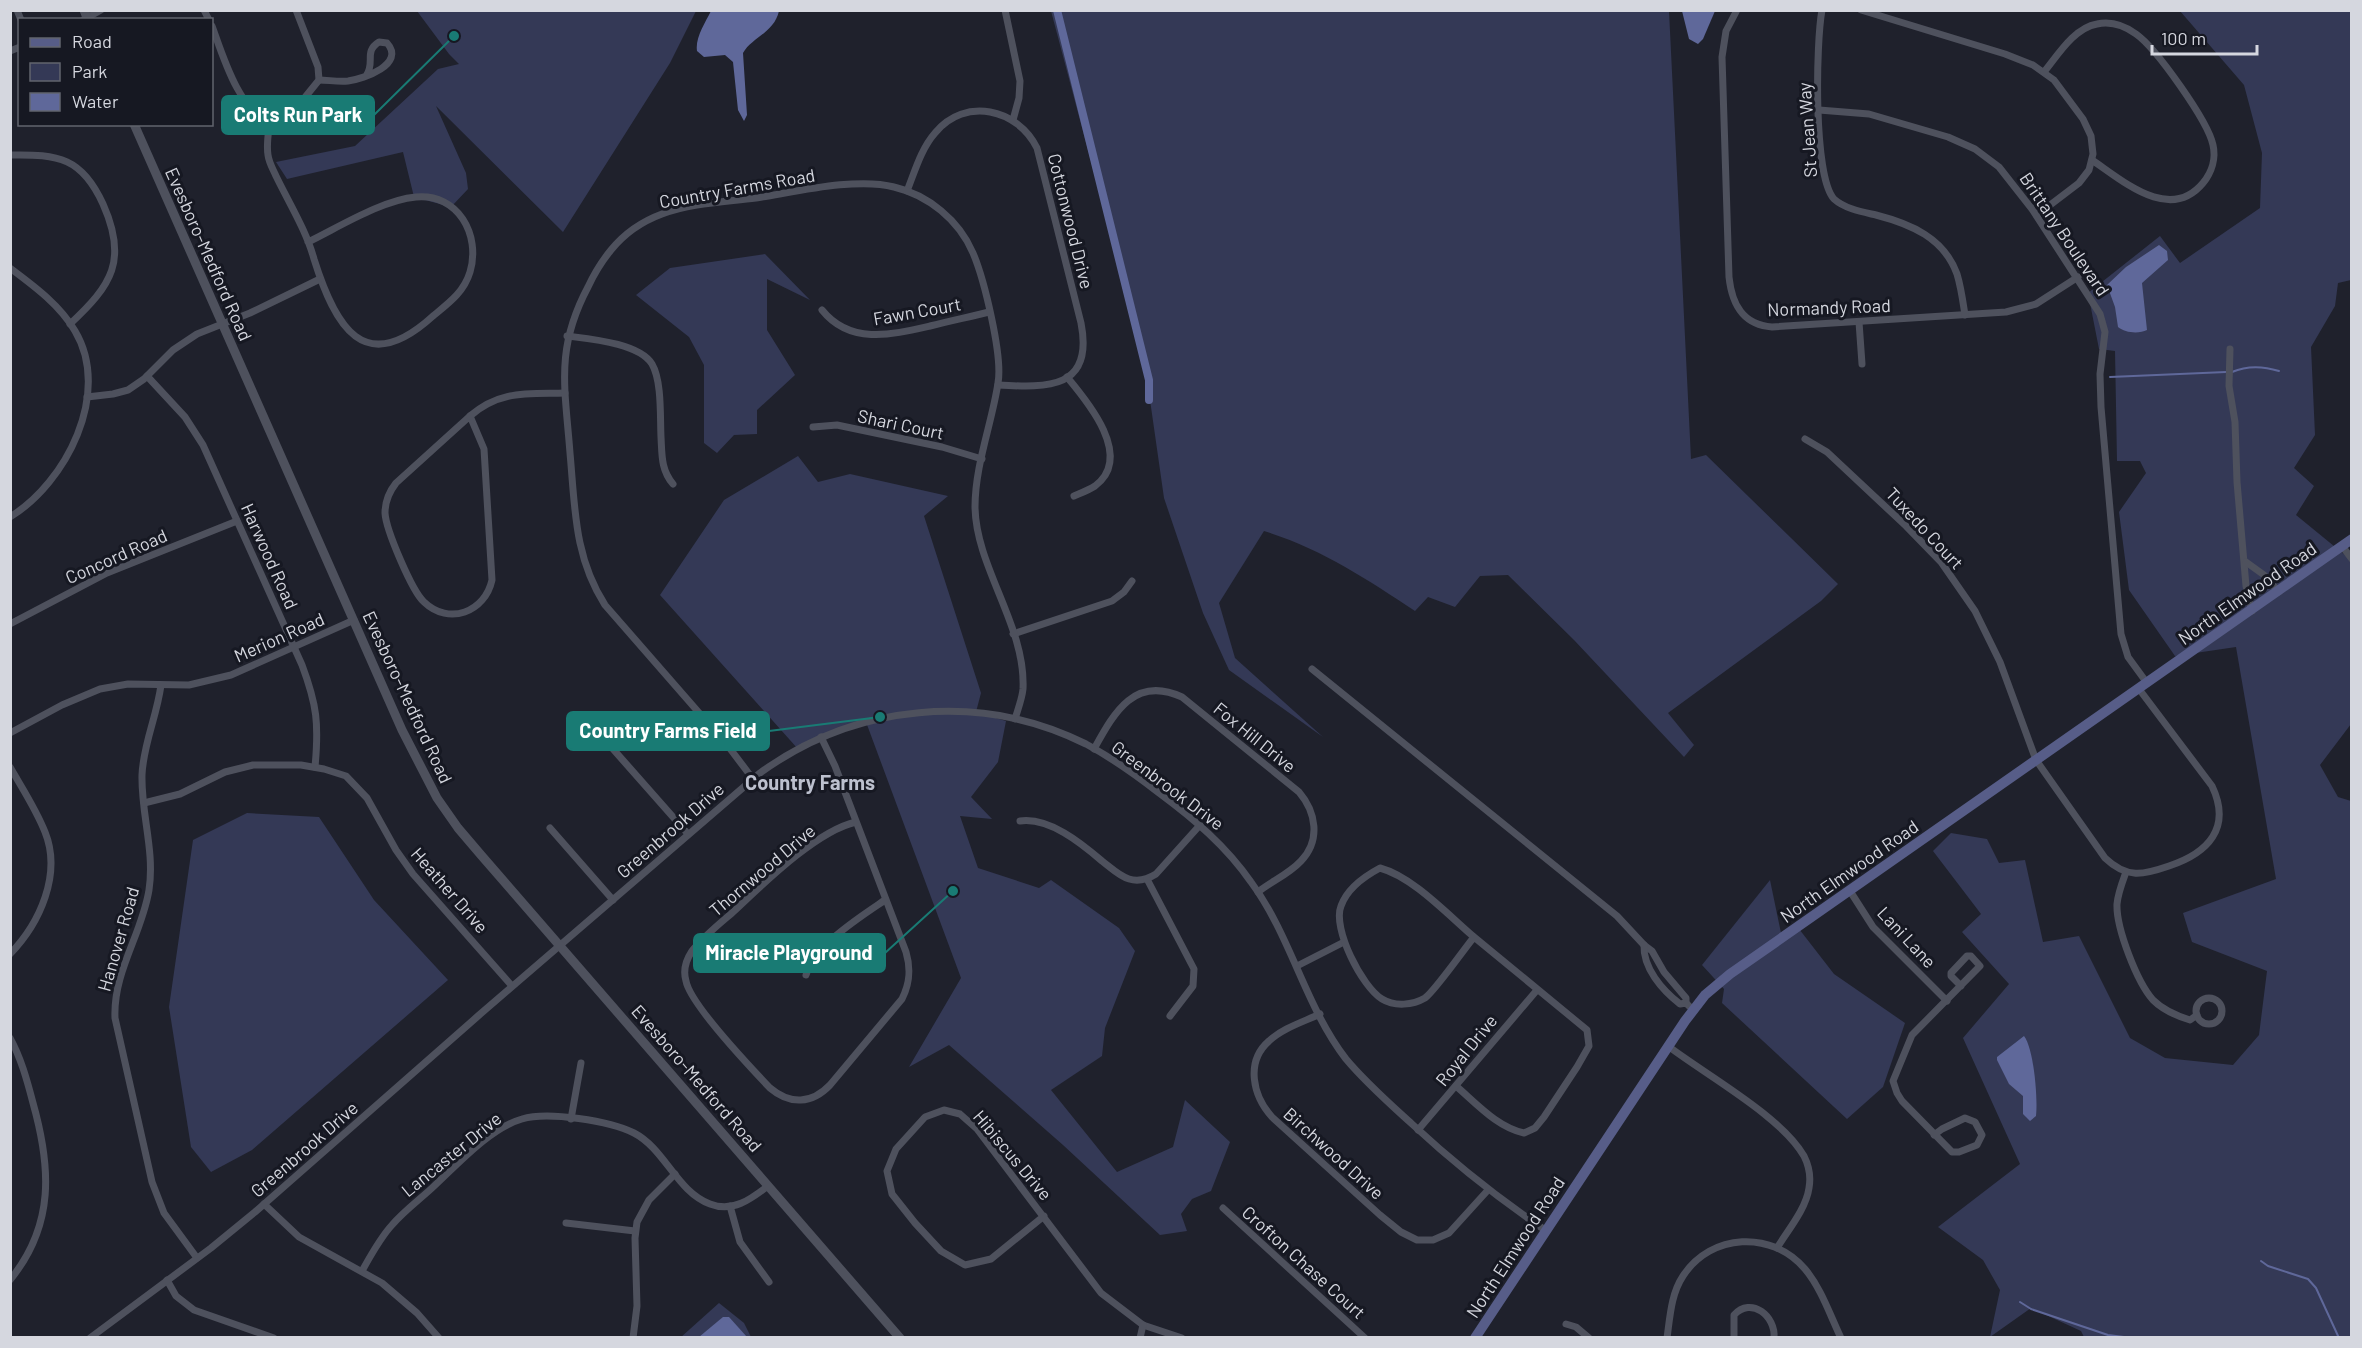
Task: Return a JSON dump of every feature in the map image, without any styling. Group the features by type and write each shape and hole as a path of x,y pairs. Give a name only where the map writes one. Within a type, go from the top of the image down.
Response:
{"main road":[{"name":"North Elmwood Road","path":"1475,1338 1668,1047 1690,1006 1730,974 2279,592 2347,542"}],"street":[{"path":"86,17 101,10"},
{"path":"213,28 238,90 261,117 270,119 302,101 319,80 318,67 296,10"},
{"path":"908,191 930,139 950,119 978,111 997,113 1013,120 1020,81 1005,10"},
{"name":"Normandy Road","path":"1737,10 1729,23 1724,39 1722,81 1729,277 1735,304 1744,317 1764,327 2019,310 2036,304 2078,277"},
{"name":"St Jean Way","path":"1822,10 1818,42 1819,110 1822,163 1830,192 1835,200 1847,207 1899,221 1929,236 1948,258 1957,275 1965,315"},
{"path":"1861,10 1995,50 2024,61 2054,80 2083,119 2093,145 2092,160 2089,170 2079,183 2037,215"},
{"path":"2044,72 2073,38 2087,27 2105,23 2123,26 2144,41 2168,70 2203,122 2214,148 2213,166 2204,182 2190,194 2173,200 2147,195 2092,160"},
{"path":"319,80 346,81 366,76 389,63 392,51 387,43 379,42 372,47 370,51 372,67 366,76"},
{"name":"Brittany Boulevard","path":"1819,110 1860,112 1878,116 1948,137 1975,149 1999,167 2037,215 2078,277 2104,323 2100,374 2101,407 2121,634 2128,657 2143,686 2212,786 2219,803 2220,813 2213,838 2194,856 2147,873 2126,872"},
{"path":"270,119 267,148 269,163 308,242 320,279 337,314 350,332 375,344 399,341 452,301 462,289 472,265 470,231 463,217 450,206 436,199 417,197 377,208 308,242"},
{"name":"Cottonwood Drive","path":"1013,120 1027,132 1037,148 1081,323 1084,340 1083,356 1075,371 1067,377"},
{"name":"Evesboro-Medford Road","path":"135,126 402,730 437,798 458,828 559,946 900,1338"},
{"path":"10,155 43,156 73,164 89,178 111,222 116,245 108,280 97,299 70,324"},
{"name":"Country Farms Road","path":"753,779 728,746 611,612 595,588 583,561 578,541 565,393 564,364 567,336 579,305 604,259 625,236 653,218 685,208 839,186 884,185 908,191 941,210 962,234 976,262 998,357 998,385 975,497 976,520 1022,668 1023,686 1015,719"},
{"path":"10,268 39,290 70,324 79,340 89,376 87,397 75,437 55,475 34,500 10,517"},
{"path":"87,397 120,393 136,385 181,344 320,279"},
{"name":"Fawn Court","path":"822,310 843,327 870,335 902,332 989,312"},
{"path":"1859,322 1862,364"},
{"path":"567,336 634,350 653,365 658,380 663,464 674,484"},
{"path":"2230,349 2229,386 2235,422 2237,482 2246,562 2246,586 2252,610"},
{"name":"Harwood Road","path":"147,376 179,410 198,435 308,680 316,707 318,734 315,767"},
{"path":"998,385 1035,387 1053,384 1067,377 1099,421 1109,446 1108,465 1101,480 1095,486 1074,496"},
{"path":"470,416 484,449 492,579 487,594 477,606 463,613 447,614 432,608 419,596 390,532 385,515 391,490 396,483 470,416 486,403 502,397 565,393"},
{"name":"Shari Court","path":"813,427 837,425 942,447 982,459"},
{"name":"Tuxedo Court","path":"1805,439 1827,452 1906,526 1948,572 1975,611 2000,662 2036,760 2105,858 2118,869 2126,872"},
{"name":"Concord Road","path":"10,624 108,573 237,521"},
{"path":"2347,542 2352,559"},
{"path":"2246,562 2264,575 2279,592"},
{"path":"1013,634 1112,601 1124,592 1132,581"},
{"name":"Merion Road","path":"10,733 62,705 100,690 128,684 189,685 222,678 354,620"},
{"path":"1312,669 1603,903 1652,951 1664,972 1690,1006"},
{"name":"Hanover Road","path":"161,685 143,766 144,803 150,855 149,891 119,983 115,1018 152,1182 164,1213 197,1258"},
{"name":"Fox Hill Drive","path":"1094,748 1112,719 1129,699 1146,692 1164,691 1182,697 1299,792 1309,806 1314,821 1310,846 1295,867 1258,892"},
{"name":"Greenbrook Drive","path":"90,1338 197,1258 264,1204 753,779 782,758 821,737 871,720 925,712 980,713 1015,719 1056,731 1094,748 1135,775 1200,825 1235,860 1258,892 1320,1014 1345,1057 1362,1078 1488,1190 1545,1230"},
{"path":"579,722 586,723 598,732 688,834"},
{"name":"Thornwood Drive","path":"821,737 835,766 909,962 909,982 902,999 823,1092 816,1097 800,1101 776,1094 724,1037 691,996 685,978 687,961 703,939 776,874 826,835 856,822"},
{"name":"Heather Drive","path":"144,803 180,794 225,772 244,766 273,764 315,767 346,776 368,798 396,850 413,874 513,986"},
{"path":"10,767 46,834 51,865 49,886 41,907 26,935 10,954"},
{"path":"1020,821 1047,825 1080,844 1122,876 1137,880 1147,879 1161,869 1200,825"},
{"path":"550,828 613,900"},
{"path":"1456,1086 1511,1131 1524,1133 1535,1128 1544,1117 1589,1046 1587,1030 1409,882 1393,871 1380,868 1363,877 1341,906 1340,917 1344,942 1367,985 1382,999 1398,1005 1413,1003 1427,997 1474,937"},
{"path":"2126,872 2119,892 2118,920 2139,978 2148,993 2160,1006 2190,1020 2197,1015"},
{"path":"1147,879 1194,969 1193,986 1170,1016"},
{"name":"Lani Lane","path":"1850,891 1873,927 1947,1001"},
{"path":"806,975 811,962 823,949 885,900"},
{"path":"1297,966 1344,942"},
{"path":"1934,1135 1965,1118 1975,1122 1982,1135 1977,1145 1959,1152 1952,1152 1934,1135 1902,1101 1893,1081 1912,1035 1947,1001 1980,966 1971,956 1967,956 1951,973 1951,976 1961,986"},
{"name":"Royal Drive","path":"1418,1130 1537,990"},
{"name":"Birchwood Drive","path":"1320,1014 1275,1036 1259,1054 1254,1071 1255,1088 1262,1104 1272,1117 1380,1215 1401,1232 1417,1240 1433,1240 1449,1233 1488,1190"},
{"path":"10,1038 18,1054 43,1139 46,1180 45,1199 37,1236 25,1262 10,1280"},
{"path":"1668,1047 1764,1114 1802,1154 1809,1169 1808,1194 1777,1248"},
{"path":"571,1119 581,1063"},
{"name":"Hibiscus Drive","path":"1044,1216 991,1259 965,1265 941,1251 915,1223 892,1194 887,1171 897,1149 925,1117 944,1110 960,1114 977,1129 1044,1216 1101,1293 1143,1325 1182,1338"},
{"name":"Lancaster Drive","path":"362,1271 392,1225 493,1134 512,1123 532,1117 609,1124 636,1134 651,1146 692,1193 708,1204 730,1206"},
{"path":"633,1338 637,1306 635,1231 640,1214 649,1200 675,1174"},
{"path":"768,1186 749,1200 730,1206 740,1242 769,1282"},
{"path":"264,1204 299,1237 362,1271 400,1298 438,1338"},
{"name":"Crofton Chase Court","path":"1223,1208 1365,1338"},
{"path":"566,1223 635,1231"},
{"path":"1668,1338 1677,1288 1683,1277 1700,1257 1735,1241 1760,1242 1777,1248 1804,1268 1841,1338"},
{"path":"167,1280 176,1296 194,1310 274,1338"},
{"path":"1734,1338 1734,1315 1743,1308 1756,1308 1766,1314 1773,1329 1774,1338"},
{"path":"1566,1324 1576,1327 1589,1338"},
{"path":"1140,1338 1143,1325"}],"green space":[{"path":"417,11 696,11 670,63 563,232 436,106 466,173 468,189 451,207 414,197 403,152 287,179 276,162 355,146 438,69 459,64"},
{"path":"1051,11 1669,11 1691,459 1706,455 1838,584 1821,601 1668,713 1694,745 1684,757 1574,640 1508,575 1480,576 1455,607 1428,597 1415,611 1324,555 1264,531 1219,603 1235,658 1323,737 1229,670 1203,613 1164,498 1145,365"},
{"path":"2180,11 2351,11 2351,280 2338,283 2335,306 2311,347 2315,435 2294,468 2314,486 2296,515 2351,560 2351,724 2320,765 2338,797 2351,801 2351,1337 2084,1337 2081,1331 2031,1308 1990,1337 2000,1290 1983,1260 1938,1227 2020,1164 1963,1038 2009,984 1962,932 1981,914 1933,851 1951,833 1987,839 1999,863 2025,860 2043,942 2079,936 2130,1038 2165,1058 2233,1065 2259,1035 2267,971 2192,942 2183,913 2276,879 2236,647 2175,656 2129,590 2119,512 2146,473 2140,461 2117,461 2115,351 2099,349 2088,293 2160,236 2180,263 2260,208 2262,153 2244,85"},
{"path":"765,254 810,300 767,279 767,330 795,375 757,410 757,434 734,435 717,453 704,443 704,365 689,337 636,295 670,268"},
{"path":"798,456 818,482 850,474 948,496 924,516 981,693 976,712 1006,721 998,762 971,797 992,819 960,816 978,868 1039,888 1051,880 1119,928 1135,951 1105,1028 1102,1056 1051,1090 1117,1172 1173,1147 1185,1100 1230,1142 1211,1191 1192,1199 1181,1214 1187,1231 1160,1235 1063,1145 949,1045 909,1067 961,978 866,722 798,749 660,595 724,500"},
{"path":"247,813 319,817 374,900 448,980 252,1150 211,1172 191,1147 169,1007 193,840"},
{"path":"1770,880 1781,933 1796,925 1834,974 1905,1023 1883,1087 1847,1119 1722,1003 1724,989 1702,965"},
{"path":"719,1303 744,1323 751,1337 680,1338"}],"water":[{"path":"711,11 779,11 773,25 743,53 747,115 744,121 738,110 733,62 725,55 704,57 697,51 699,36"},
{"path":"1682,11 1715,11 1703,39 1698,44 1689,39"},
{"path":"2159,245 2167,251 2168,260 2142,283 2147,330 2124,331 2118,327 2115,307 2107,285 2126,267"},
{"path":"2024,1036 2033,1063 2036,1087 2036,1116 2030,1121 2023,1114 2023,1096 2009,1084 1997,1060 1997,1057"},
{"path":"723,1317 729,1317 747,1337 699,1337"}],"waterway":[{"path":"1057,10 1149,380 1149,400"},
{"path":"2232,372 2256,367 2279,371"},
{"path":"2110,377 2226,372"},
{"path":"2261,1261 2268,1266 2308,1279 2316,1288 2339,1338"},
{"path":"2020,1302 2031,1309 2108,1335 2132,1338"}],"place":[{"name":"Colts Run Park","path":"454,36"},
{"name":"Country Farms Field","path":"880,717"},
{"name":"Miracle Playground","path":"953,891"}],"district":[{"name":"Country Farms","path":"810,782"}]}
